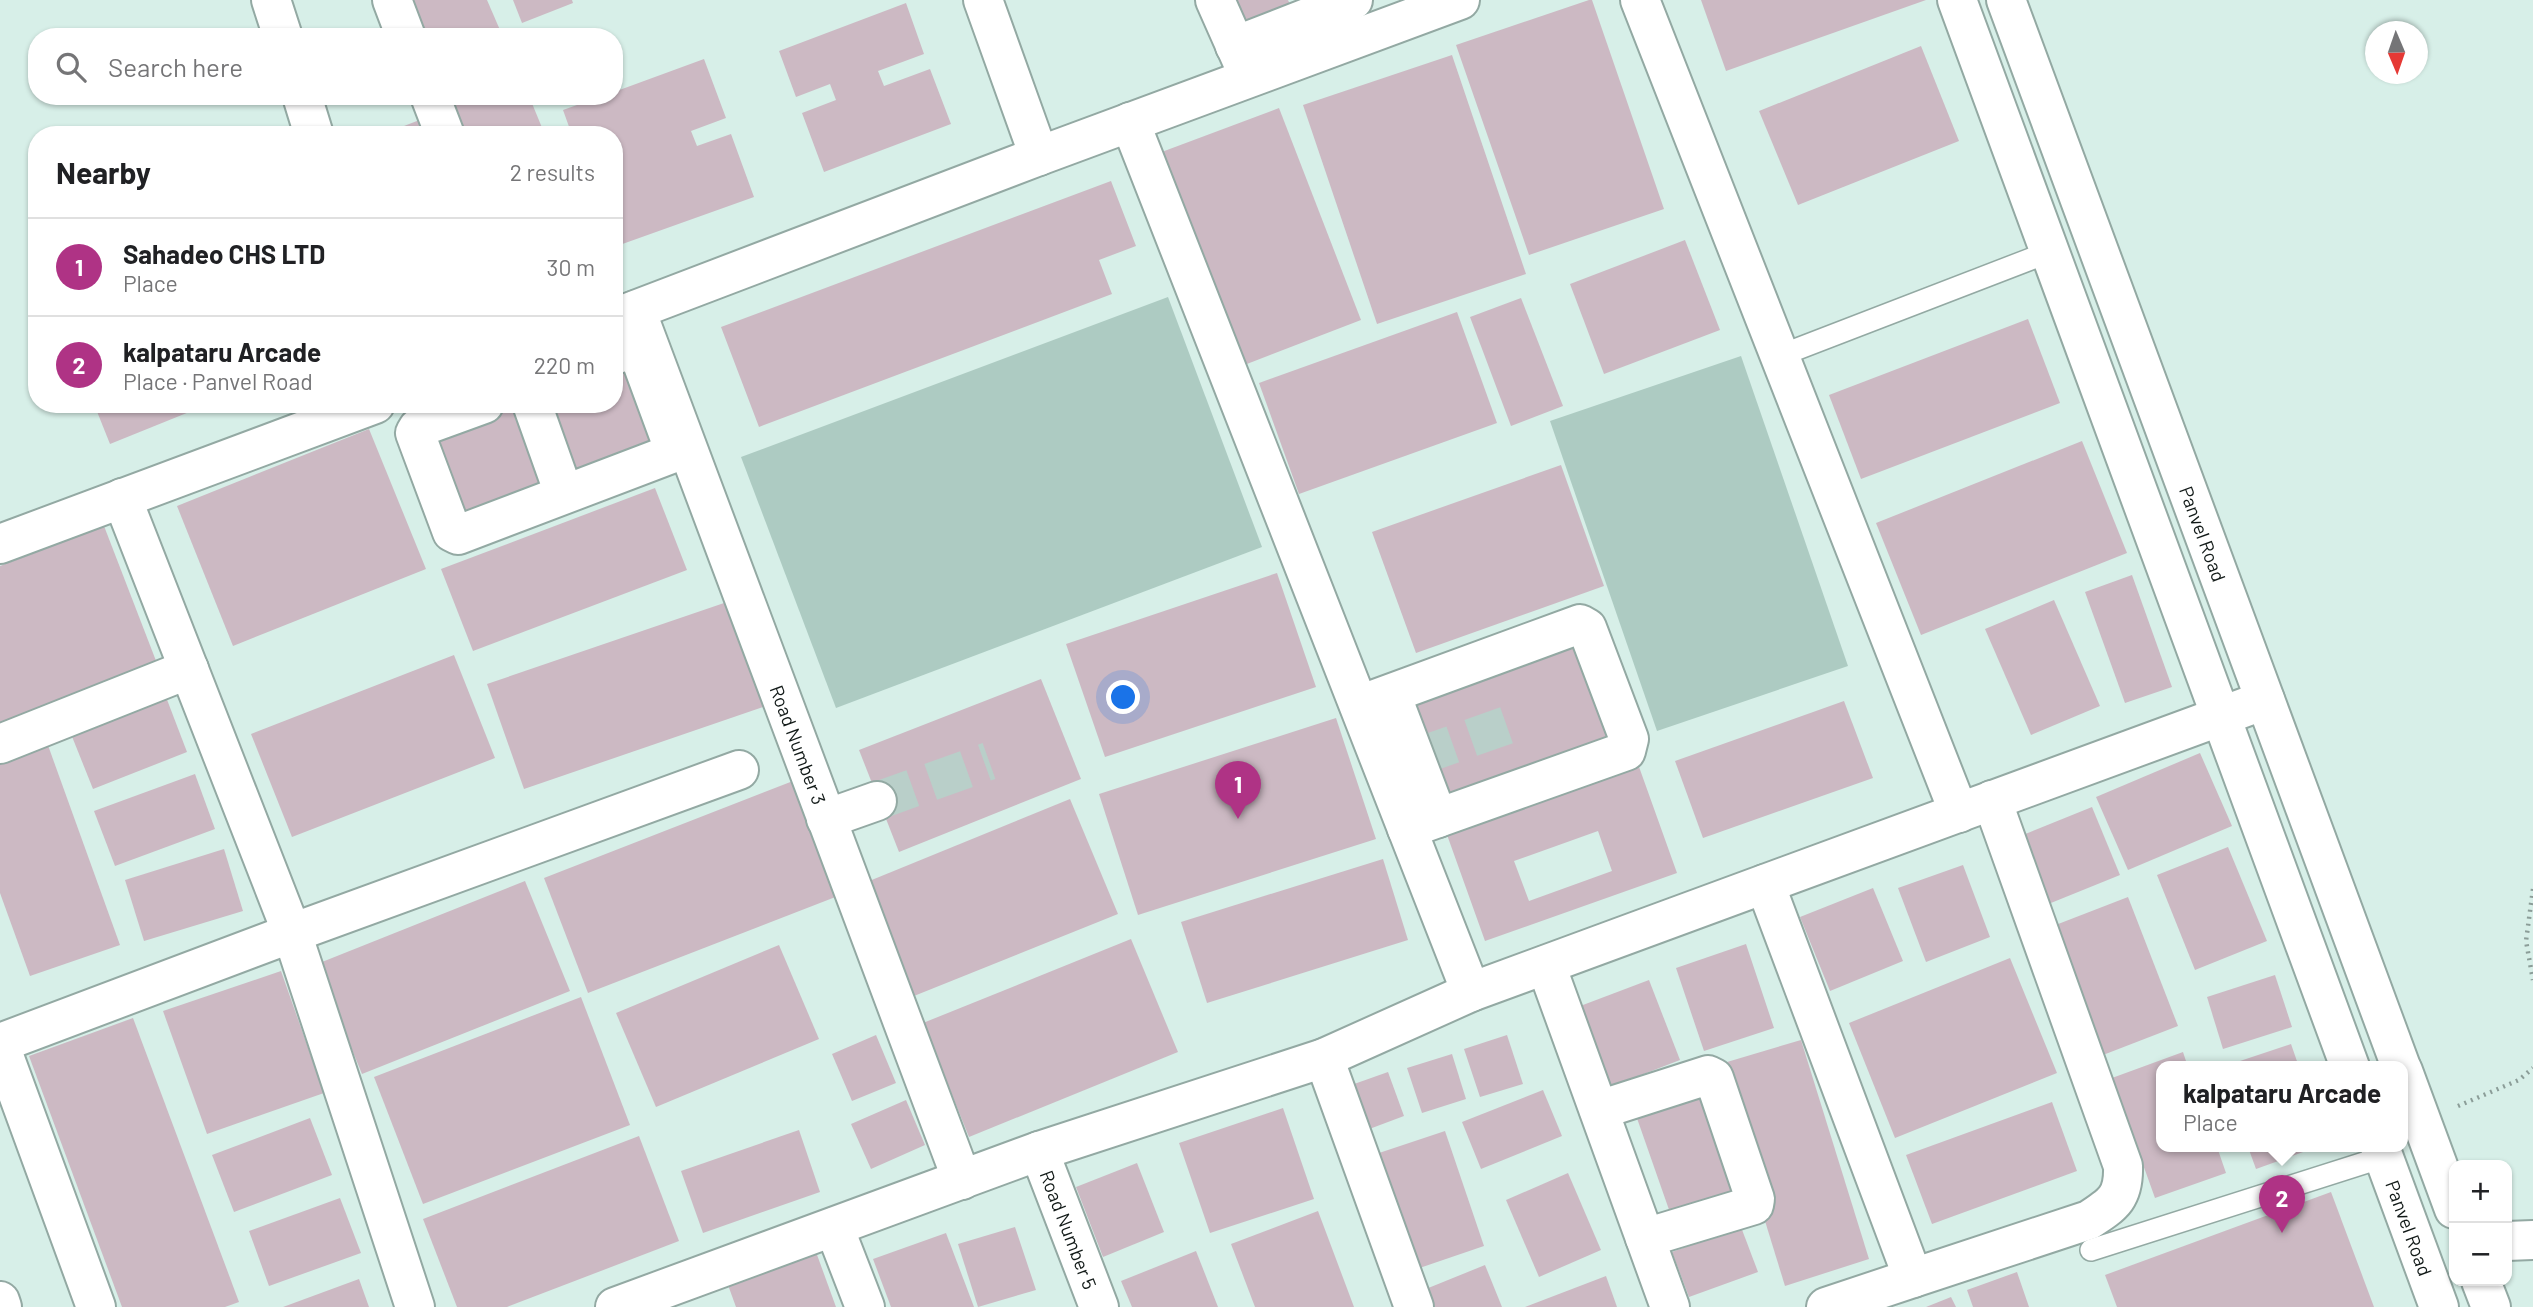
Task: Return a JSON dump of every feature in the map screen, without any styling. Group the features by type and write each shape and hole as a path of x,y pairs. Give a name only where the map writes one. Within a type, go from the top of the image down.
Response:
{"street":[{"path":"271,0 280,28"},
{"path":"392,0 403,28"},
{"path":"982,0 1039,156"},
{"path":"1215,0 1242,62"},
{"path":"625,314 1130,122 1353,0"},
{"path":"1242,62 1460,0"},
{"path":"1640,0 1779,356 1975,806 2123,1166 2124,1186 2112,1206 2089,1220 1826,1307"},
{"path":"1957,0 2348,1061"},
{"name":"Panvel Road","path":"2006,0 2399,1061"},
{"path":"305,105 311,126"},
{"path":"433,105 442,126"},
{"path":"1130,122 1375,699 1405,761 1471,992"},
{"name":"Road Number 3","path":"625,314 826,819 962,1180"},
{"path":"459,413 418,428 415,433 452,532 458,536 671,454 673,446 638,352 631,349 623,352"},
{"path":"0,544 352,413"},
{"path":"535,413 564,494"},
{"path":"122,498 292,933 415,1307"},
{"path":"1375,699 1580,624 1587,628 1592,640 1629,739 1626,751 1423,823"},
{"path":"0,744 189,668"},
{"path":"615,1307 1039,1151 1324,1058 1471,992 2265,700"},
{"path":"96,1307 14,1127 0,1044 292,933 739,770"},
{"path":"826,819 877,802"},
{"path":"1765,884 1913,1278"},
{"path":"1546,965 1611,1106 1657,1235 1670,1307"},
{"path":"1324,1058 1414,1307"},
{"path":"1611,1106 1708,1075 1714,1078 1755,1199 1754,1205 1657,1235"},
{"name":"Panvel Road","path":"2408,1085 2449,1195"},
{"name":"Road Number 5","path":"1039,1151 1099,1307"},
{"name":"Panvel Road","path":"2382,1152 2439,1307"},
{"path":"834,1227 865,1307"},
{"path":"2512,1241 2533,1240"},
{"path":"2483,1286 2490,1307"},
{"path":"0,1301 2,1307"}],"lane":[{"path":"1779,356 2049,252"},
{"path":"2091,1250 2382,1152"}],"path":[{"path":"2533,889 2526,941 2533,980"},
{"path":"2422,1122 2519,1080 2533,1068"}],"green space":[{"path":"1168,297 1262,547 836,708 741,457"},
{"path":"1741,356 1848,666 1657,731 1550,421"}],"building":[{"path":"410,0 487,0 499,28 421,28"},
{"path":"513,0 572,0 573,3 522,23"},
{"path":"1226,0 1288,0 1293,11 1241,33"},
{"path":"1592,0 1664,209 1529,255 1456,45"},
{"path":"1701,0 1926,0 1726,71"},
{"path":"906,3 924,54 878,71 884,86 930,69 951,124 824,172 802,113 836,100 830,84 796,97 779,51"},
{"path":"1921,46 1959,141 1798,205 1759,111"},
{"path":"1452,55 1526,274 1377,324 1303,105"},
{"path":"704,59 726,118 691,131 697,146 731,134 754,197 623,244 623,126 569,126 563,110 577,105 623,105 623,89"},
{"path":"445,105 533,105 541,126 453,126"},
{"path":"1279,108 1361,320 1234,369 1151,156"},
{"path":"422,119 425,126 404,126"},
{"path":"1111,181 1136,246 1099,260 1112,294 759,427 721,327"},
{"path":"1685,240 1720,330 1604,374 1570,284"},
{"path":"1521,298 1563,406 1511,426 1470,317"},
{"path":"1457,312 1497,423 1299,494 1259,383"},
{"path":"2028,319 2060,403 1861,479 1829,395"},
{"path":"633,353 669,449 570,485 544,413 623,413 623,357"},
{"path":"98,413 187,413 110,444"},
{"path":"469,413 521,413 553,495 455,532 418,432"},
{"path":"369,429 426,569 233,646 177,506"},
{"path":"2082,441 2127,553 1921,635 1876,523"},
{"path":"1561,465 1604,586 1416,653 1372,532"},
{"path":"655,488 687,570 473,651 441,569"},
{"path":"104,526 158,666 0,727 0,566"},
{"path":"1277,573 1316,687 1105,757 1066,644"},
{"path":"2132,575 2172,687 2125,703 2085,592"},
{"path":"2054,600 2100,706 2031,735 1985,629"},
{"path":"727,602 763,707 524,789 487,684"},
{"path":"1578,634 1621,745 1437,808 1395,698"},
{"path":"454,655 495,758 292,837 251,734"},
{"path":"1041,679 1081,779 899,852 859,750"},
{"path":"166,697 187,752 93,789 71,734"},
{"path":"1844,701 1873,778 1703,838 1675,761"},
{"path":"1336,718 1376,839 1138,915 1099,794"},
{"path":"45,737 120,945 30,976 0,893 0,754"},
{"path":"2200,753 2232,826 2128,870 2096,797"},
{"path":"1638,764 1677,873 1485,941 1446,832","holes":["1598,831 1612,871 1529,901 1514,861"]},
{"path":"195,774 215,829 115,866 94,811"},
{"path":"793,781 838,896 588,993 544,878"},
{"path":"1070,799 1118,914 904,1000 857,886"},
{"path":"2092,807 2120,875 2041,907 2013,839"},
{"path":"2228,847 2267,941 2195,970 2157,875"},
{"path":"224,849 243,911 144,941 125,880"},
{"path":"1383,859 1408,940 1207,1003 1181,922"},
{"path":"1963,865 1990,937 1926,962 1898,888"},
{"path":"525,881 570,991 362,1074 317,964"},
{"path":"1873,888 1903,961 1830,991 1800,917"},
{"path":"2128,897 2178,1026 2103,1055 2053,926"},
{"path":"1131,939 1178,1052 969,1137 923,1023"},
{"path":"1746,944 1774,1028 1704,1051 1676,968"},
{"path":"779,945 819,1039 656,1107 616,1013"},
{"path":"2010,958 2057,1073 1895,1138 1849,1023"},
{"path":"281,971 324,1093 207,1134 163,1011"},
{"path":"2275,975 2292,1027 2223,1049 2207,997"},
{"path":"1649,980 1680,1060 1605,1089 1575,1008"},
{"path":"581,997 630,1125 423,1204 374,1077"},
{"path":"133,1018 239,1302 225,1307 122,1307 29,1056"},
{"path":"876,1035 896,1083 852,1101 832,1054"},
{"path":"1507,1035 1523,1084 1480,1097 1464,1049"},
{"path":"1801,1040 1869,1259 1785,1286 1717,1065"},
{"path":"2291,1044 2297,1061 2240,1061"},
{"path":"2183,1052 2186,1061 2158,1061"},
{"path":"1452,1054 1466,1099 1422,1113 1407,1068"},
{"path":"2156,1062 2156,1152 2219,1152 2226,1173 2155,1198 2112,1078"},
{"path":"1388,1072 1404,1116 1356,1134 1340,1089"},
{"path":"1708,1080 1750,1200 1674,1224 1632,1104"},
{"path":"1543,1090 1562,1136 1481,1169 1462,1122"},
{"path":"906,1100 925,1145 871,1169 851,1124"},
{"path":"2052,1102 2077,1171 1932,1224 1906,1155"},
{"path":"1283,1108 1314,1199 1210,1233 1179,1143"},
{"path":"310,1118 332,1175 234,1212 212,1155"},
{"path":"799,1130 820,1192 703,1233 681,1171"},
{"path":"1445,1131 1484,1246 1402,1274 1364,1158"},
{"path":"639,1136 679,1241 507,1307 457,1307 423,1219"},
{"path":"2250,1152 2303,1152 2256,1169"},
{"path":"1137,1163 1164,1232 1103,1257 1076,1187"},
{"path":"1568,1173 1601,1250 1539,1277 1506,1200"},
{"path":"2331,1192 2374,1307 2117,1307 2105,1275"},
{"path":"340,1198 361,1253 269,1286 249,1231"},
{"path":"1318,1211 1354,1307 1255,1307 1231,1244"},
{"path":"1015,1227 1036,1290 978,1307 958,1244"},
{"path":"1741,1227 1758,1272 1689,1297 1672,1252"},
{"path":"946,1233 974,1307 891,1307 873,1259"},
{"path":"1196,1251 1218,1307 1132,1307 1121,1281"},
{"path":"816,1252 836,1307 736,1307 728,1285"},
{"path":"1485,1265 1502,1307 1422,1307 1416,1293"},
{"path":"2017,1272 2029,1307 1973,1307 1967,1290"},
{"path":"1606,1276 1617,1307 1525,1307"},
{"path":"359,1279 369,1307 283,1307"},
{"path":"1951,1297 1956,1307 1926,1307"}],"tunnel":[{"path":"1417,757 1510,724"},
{"path":"877,801 989,761"}],"place":[{"name":"Sahadeo CHS LTD","path":"1238,819"},
{"name":"kalpataru Arcade","path":"2282,1233"}]}
